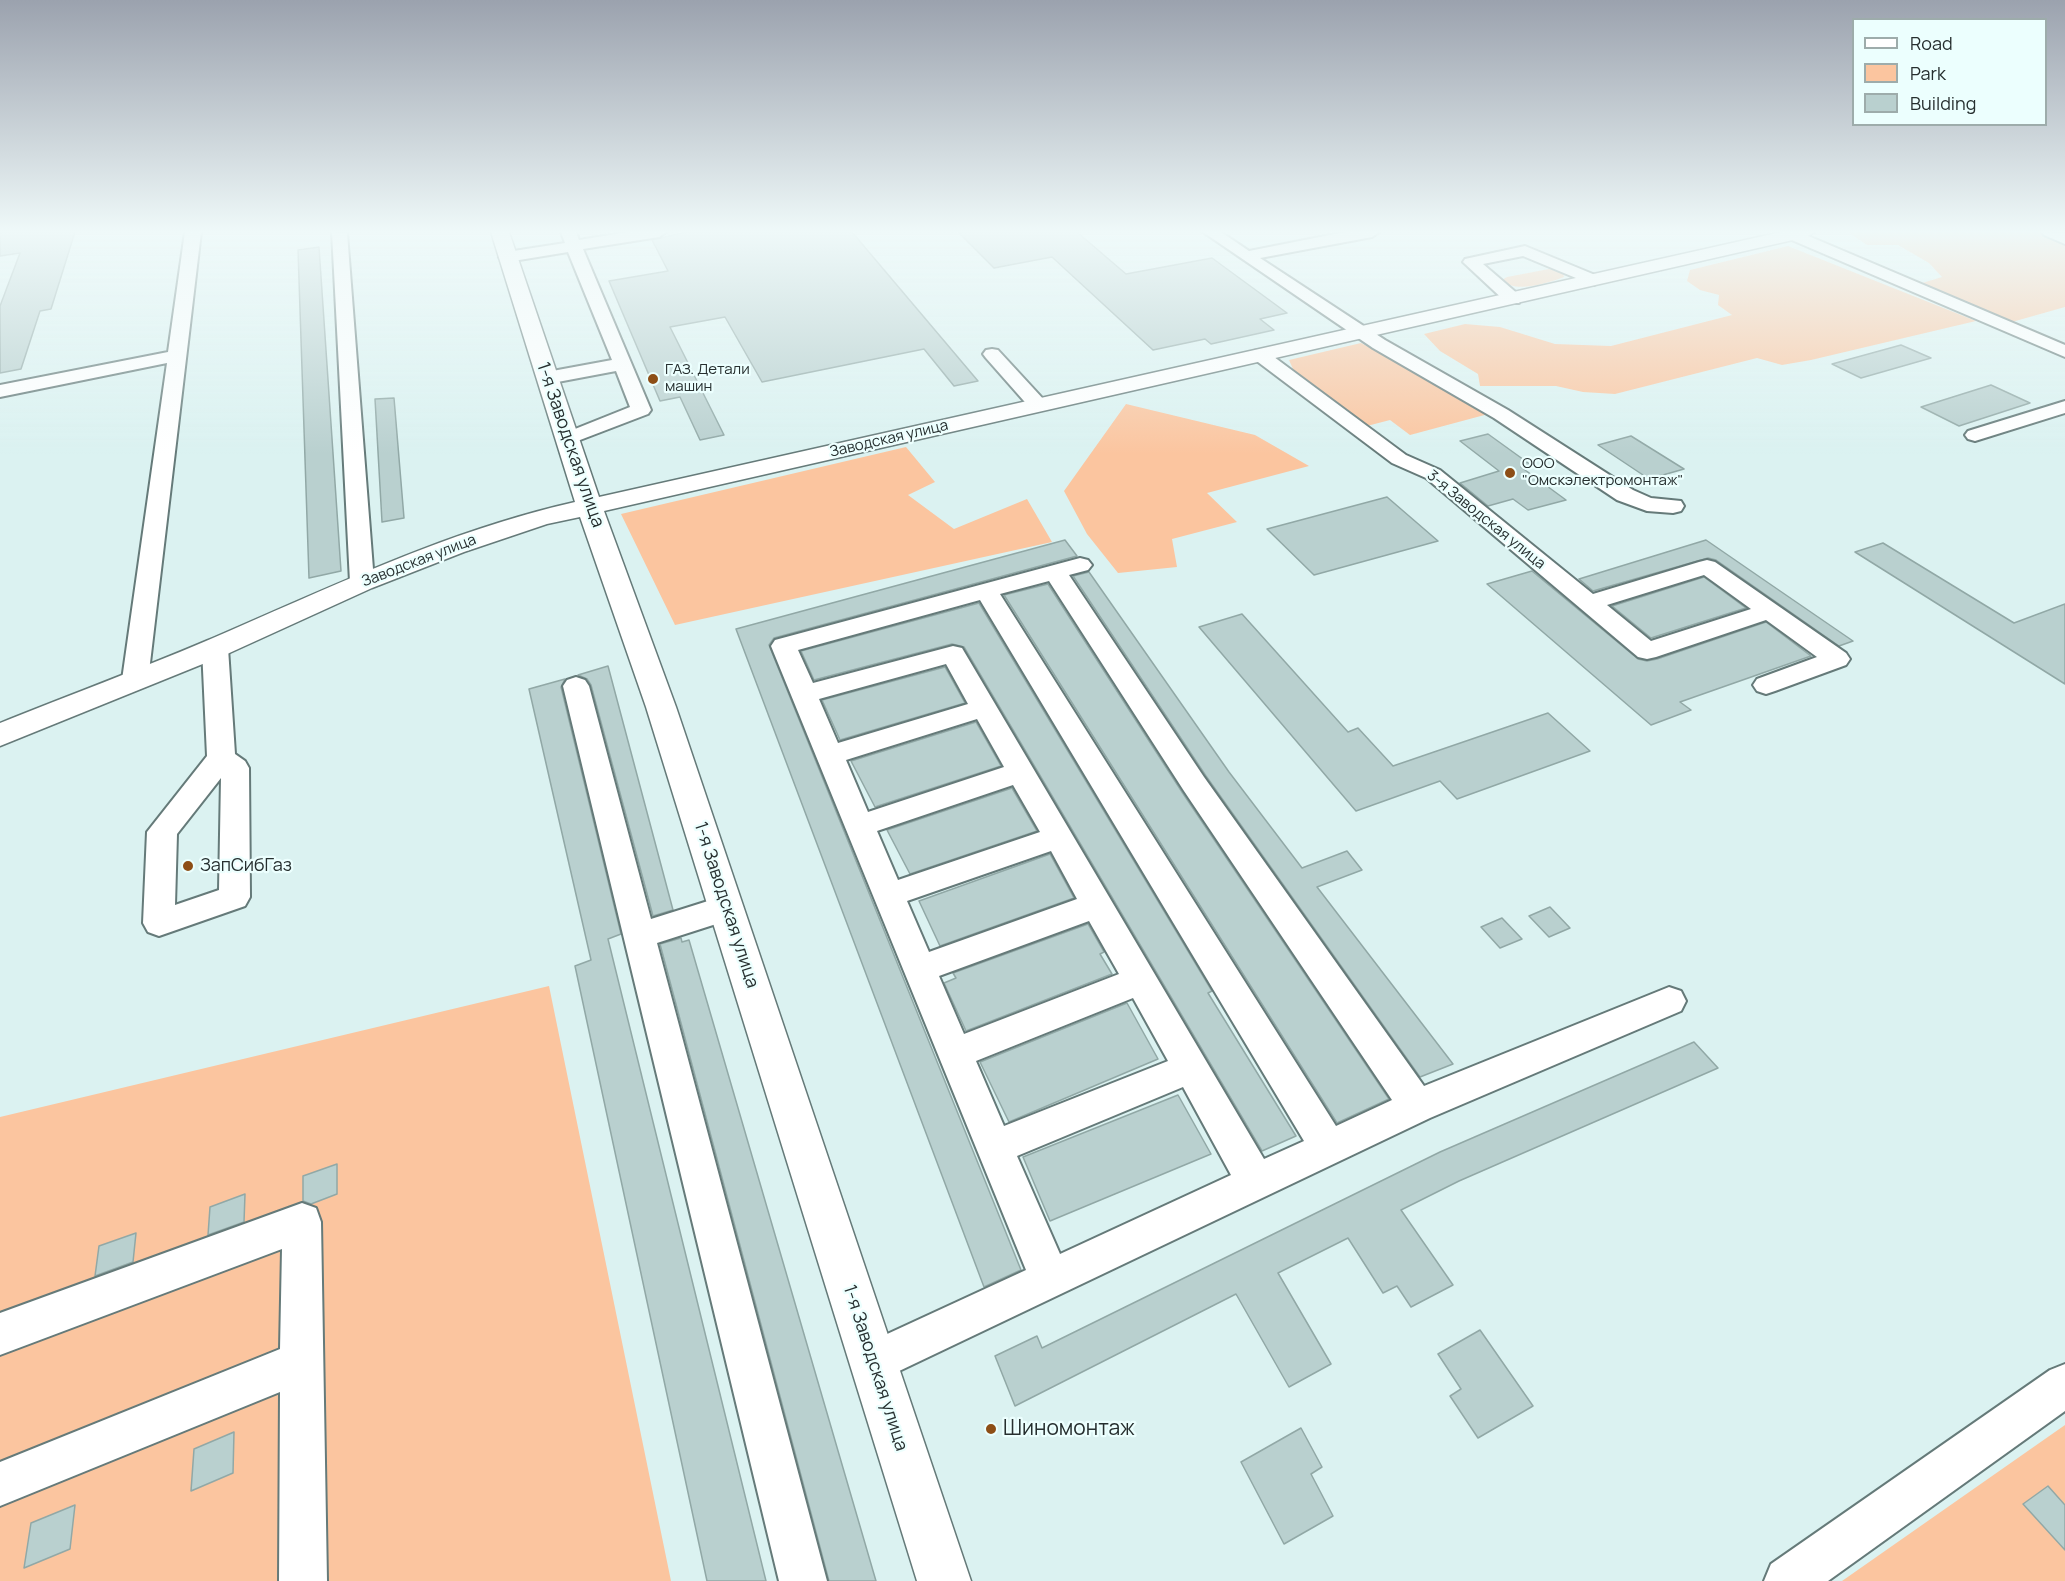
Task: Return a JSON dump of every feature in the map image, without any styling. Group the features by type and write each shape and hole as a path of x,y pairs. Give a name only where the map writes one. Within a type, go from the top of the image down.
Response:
{"main road":[{"name":"1-я Заводская улица","path":"523,306 589,506 661,707 944,1581"},
{"name":"Заводская улица","path":"0,735 215,648 362,582 455,546 540,518 1479,306"}],"street":[{"path":"135,680 183,306"},
{"path":"344,306 362,582"},
{"path":"567,439 641,410 598,306"},
{"path":"1321,306 1362,333 1501,414 1625,495 1647,504 1673,506"},
{"path":"1961,306 2065,352"},
{"path":"992,354 1038,405"},
{"path":"0,391 176,356"},
{"name":"3-я Заводская улица","path":"1260,356 1399,459 1433,474 1647,651 1770,611"},
{"path":"547,378 622,364"},
{"path":"1975,435 2065,407"},
{"path":"1588,603 1707,567 1837,659 1766,685"},
{"path":"1050,1279 784,646 1067,569 1194,784 1417,1106"},
{"path":"986,591 1329,1148"},
{"path":"215,648 220,758 162,832 159,923 234,897 236,768 220,758"},
{"path":"804,694 953,654 1256,1182"},
{"path":"576,686 803,1581"},
{"path":"830,755 984,708"},
{"path":"859,826 1020,772"},
{"path":"888,896 1058,837"},
{"path":"920,969 1097,905"},
{"path":"640,936 727,908"},
{"path":"955,1053 1140,981"},
{"path":"874,1362 1417,1106 1669,1001"},
{"path":"994,1147 1190,1068"},
{"path":"0,1334 302,1221 303,1581"},
{"path":"0,1484 301,1362"},
{"path":"1788,1581 2065,1385"}],"green space":[{"path":"1719,306 1938,306 1976,321 1782,365 1757,358 1615,394 1583,392 1556,386 1480,386 1478,374 1440,351 1424,334 1465,324 1500,327 1555,344 1611,346 1732,315"},
{"path":"1972,306 2065,306 2065,307 2012,322"},
{"path":"1361,343 1492,413 1410,435 1390,420 1367,426 1297,378 1289,360"},
{"path":"1126,404 1255,435 1309,466 1207,493 1237,522 1172,539 1177,567 1118,573 1087,534 1064,491"},
{"path":"906,447 935,482 908,495 954,529 1027,499 1052,542 675,625 621,514"},
{"path":"549,986 671,1581 0,1581 0,1117"},
{"path":"2065,1425 2065,1581 1842,1581"}],"building":[{"path":"0,306 52,306 51,309 40,311 21,369 0,373"},
{"path":"300,306 323,306 341,571 309,578"},
{"path":"620,306 914,306 978,381 954,386 924,349 762,382 725,317 670,327 724,435 700,440 680,397 660,401"},
{"path":"1105,306 1277,306 1287,313 1260,319 1274,330 1211,344 1205,339 1153,350"},
{"path":"1901,345 1931,358 1861,378 1832,364"},
{"path":"1991,385 2030,403 1959,426 1921,407"},
{"path":"394,398 404,518 382,522 375,399"},
{"name":"ООО \"Омскэлектромонтаж\"","path":"1488,434 1531,465 1521,467 1566,500 1528,510 1513,499 1488,506 1460,483 1499,471 1460,441"},
{"path":"1631,436 1684,469 1649,479 1598,445"},
{"path":"1387,497 1438,541 1314,575 1267,529"},
{"path":"1065,540 1077,556 774,638 769,645 1021,1270 984,1287 736,629"},
{"path":"1706,540 1853,641 1839,646 1716,560 1708,558 1593,591 1579,579"},
{"path":"1883,543 2014,623 2065,604 2065,684 1855,552"},
{"path":"1532,571 1638,659 1647,661 1657,659 1766,622 1811,656 1680,702 1691,710 1651,725 1487,584"},
{"path":"1089,572 1229,772 1302,868 1347,851 1362,870 1317,887 1453,1064 1420,1077 1206,776 1073,576"},
{"path":"1704,577 1746,608 1651,638 1612,606"},
{"path":"1048,584 1182,792 1389,1099 1337,1123 1004,595"},
{"path":"979,603 1212,991 1208,993 1296,1136 1262,1151 964,647 952,644 814,680 801,651"},
{"path":"1242,614 1348,732 1358,728 1393,766 1548,713 1590,751 1457,799 1440,781 1356,811 1199,627"},
{"path":"608,666 673,910 653,916 591,685 587,679 578,675"},
{"path":"945,667 965,703 840,740 822,700"},
{"path":"565,679 561,687 621,934 608,939 766,1581 707,1581 575,966 591,960 529,689"},
{"path":"976,722 1001,766 875,807 851,761"},
{"path":"1012,788 1037,831 910,874 887,830"},
{"path":"1050,854 1074,898 940,946 919,901"},
{"path":"1550,907 1570,928 1549,937 1529,916"},
{"path":"1502,918 1522,939 1500,948 1481,927"},
{"path":"1088,924 1104,952 1100,954 1112,974 966,1031 944,983 956,978 953,973"},
{"path":"681,938 682,942 689,940 876,1581 829,1581 660,944"},
{"path":"1127,1003 1158,1059 1009,1122 980,1062"},
{"path":"1694,1042 1718,1068 1459,1181 1401,1210 1453,1285 1411,1307 1397,1286 1383,1293 1348,1238 1278,1273 1331,1364 1289,1387 1236,1294 1015,1406 995,1356 1037,1336 1042,1348 1440,1152"},
{"path":"1178,1095 1211,1154 1050,1221 1023,1157"},
{"path":"337,1164 337,1194 311,1204 303,1201 303,1176"},
{"path":"245,1194 244,1222 208,1235 210,1207"},
{"path":"136,1233 133,1262 95,1276 99,1246"},
{"path":"1480,1330 1533,1406 1478,1438 1450,1396 1461,1389 1438,1354"},
{"path":"1301,1428 1322,1467 1311,1474 1333,1516 1284,1544 1241,1462"},
{"path":"234,1432 233,1473 191,1491 194,1449"},
{"path":"2048,1486 2065,1505 2065,1550 2023,1504"},
{"path":"75,1505 70,1549 24,1568 31,1523"}],"place":[{"name":"ГАЗ. Детали машин","path":"653,379"},
{"name":"ООО \"Омскэлектромонтаж\"","path":"1510,473"},
{"name":"ЗапСибГаз","path":"188,866"},
{"name":"Шиномонтаж","path":"991,1429"}]}
